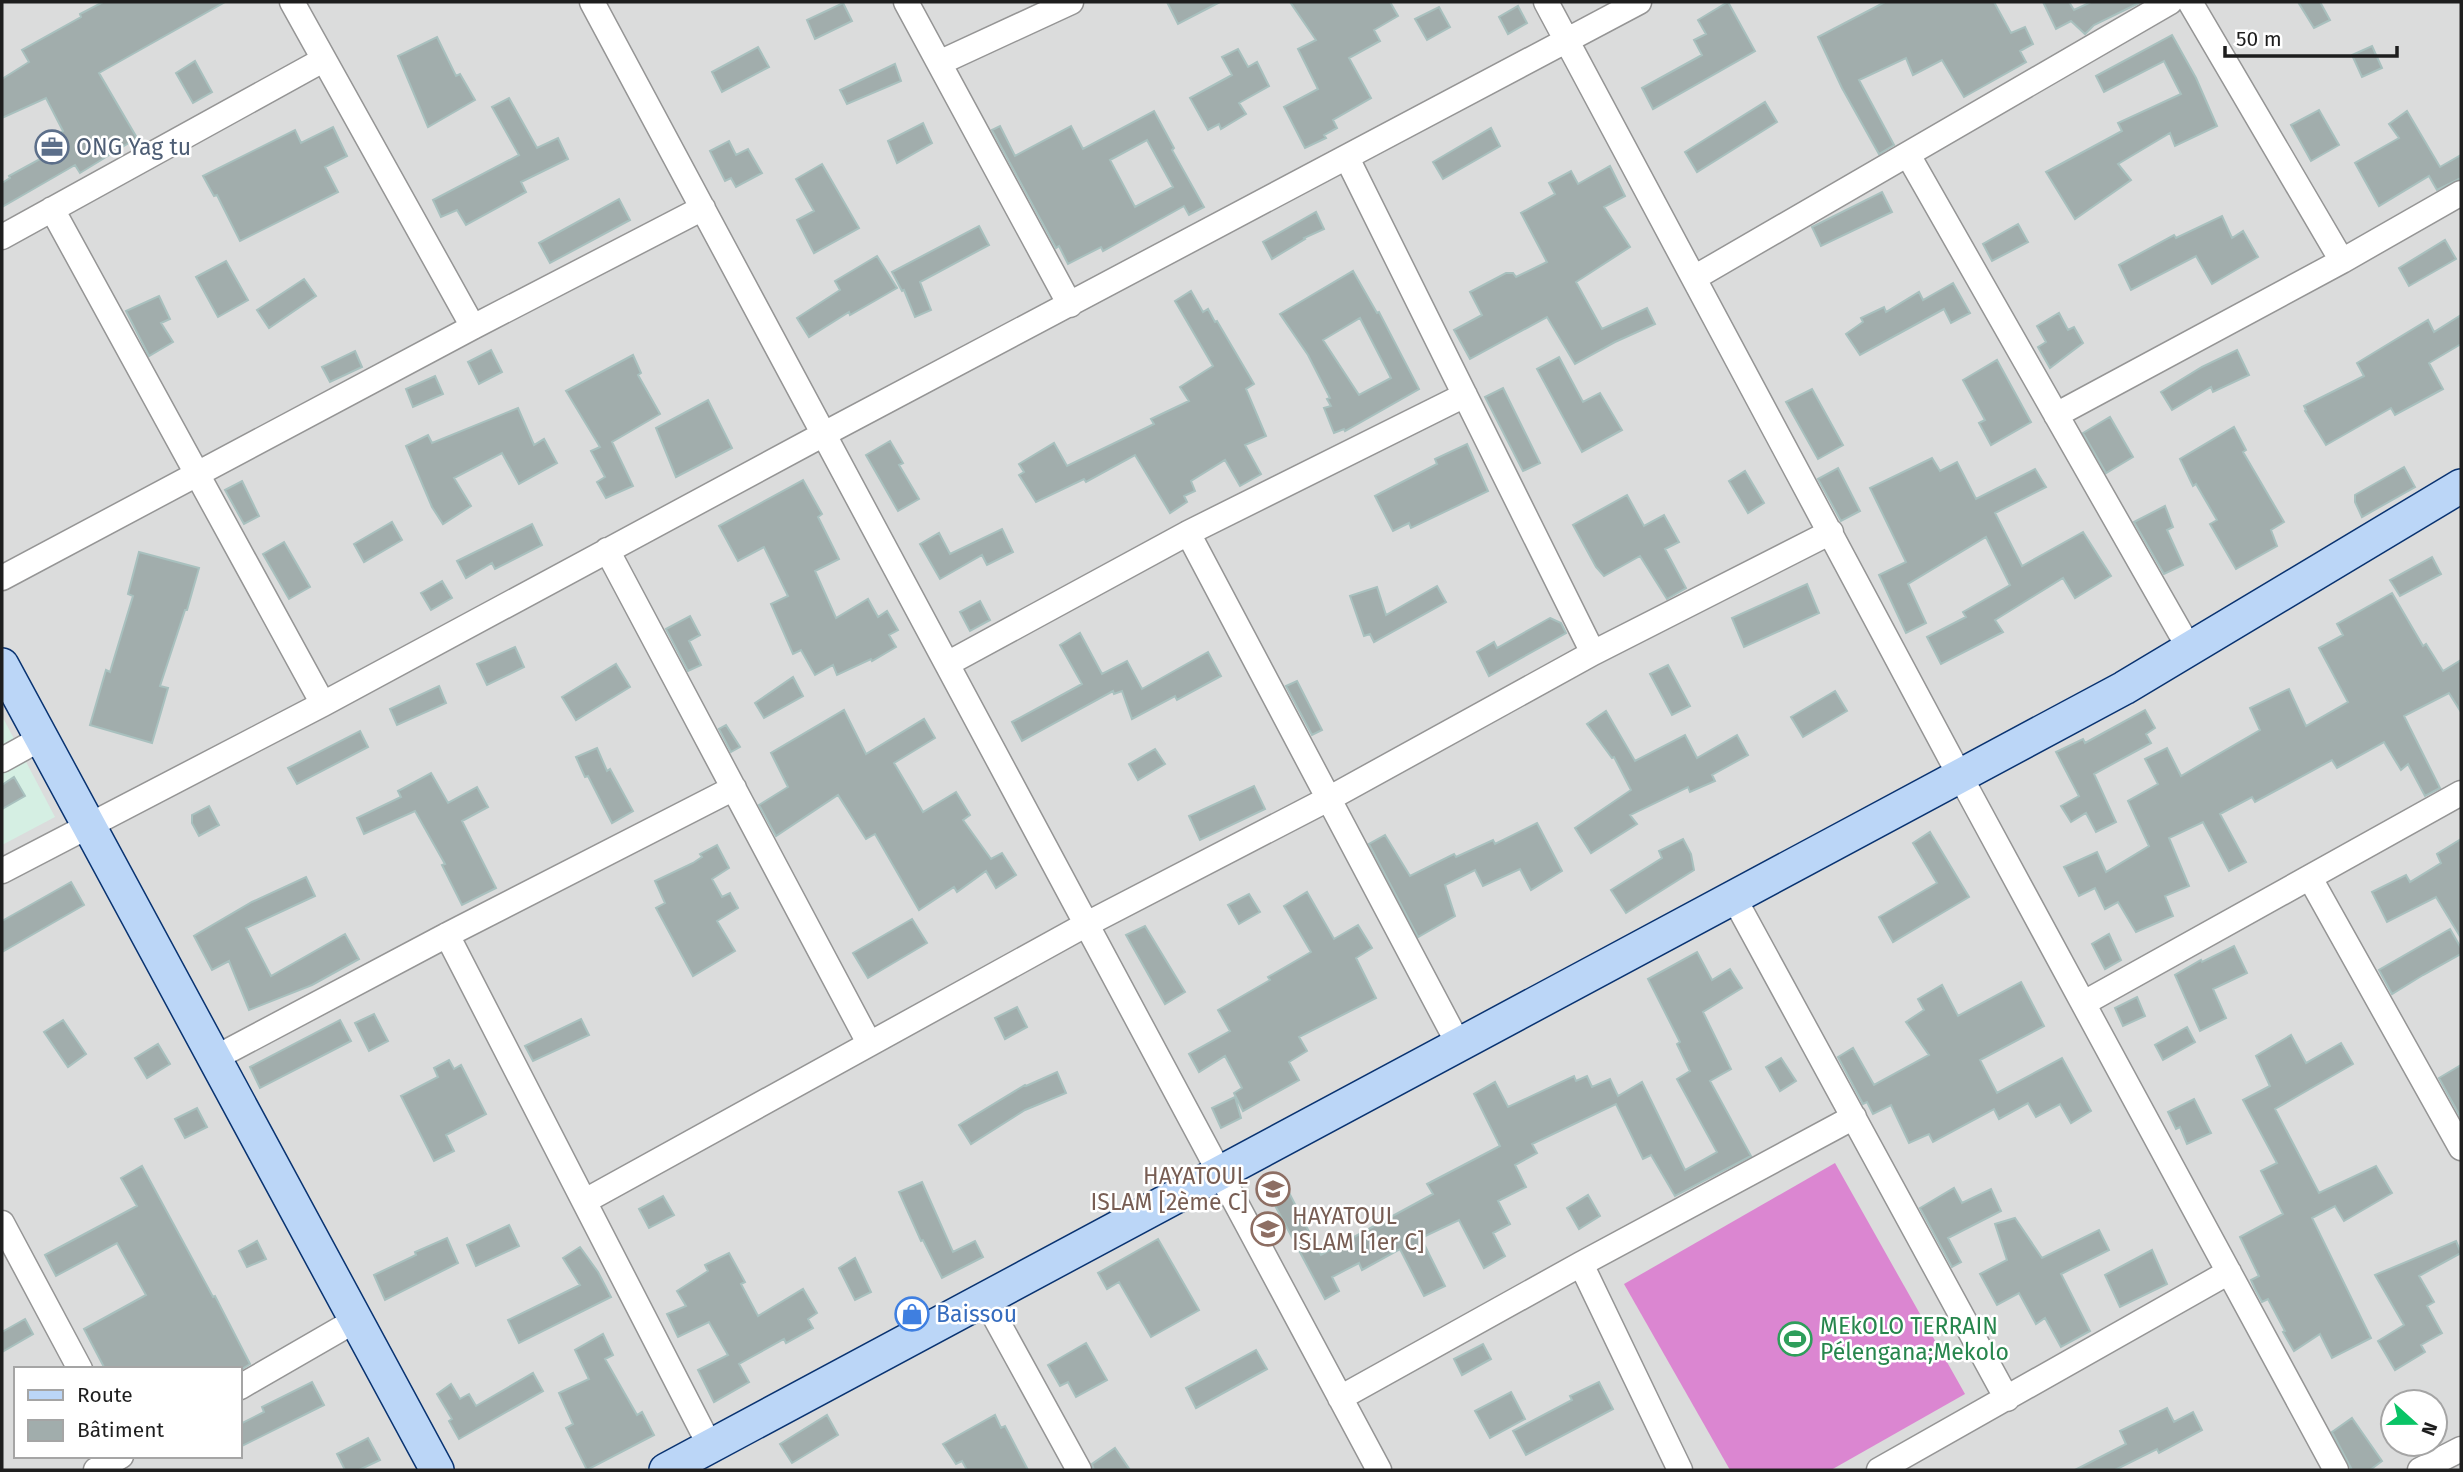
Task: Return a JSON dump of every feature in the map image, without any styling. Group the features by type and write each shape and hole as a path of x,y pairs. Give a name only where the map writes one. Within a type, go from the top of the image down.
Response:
{"street":[{"path":"292,2 473,327"},
{"path":"592,2 1379,1470"},
{"path":"906,2 1070,305"},
{"path":"939,62 1071,2"},
{"path":"1546,2 1960,776 2336,1470"},
{"path":"2,871 323,704 824,434 1639,2"},
{"path":"1694,278 2170,2"},
{"path":"2190,2 2342,261"},
{"path":"2,237 323,60"},
{"path":"1908,155 2189,648"},
{"path":"1347,159 1593,653"},
{"path":"2056,415 2342,261 2461,193"},
{"path":"2,578 473,327 703,208"},
{"path":"52,209 323,704"},
{"path":"947,664 1188,533 1465,395"},
{"path":"666,1470 2124,688 2460,489"},
{"path":"585,1201 1087,924 1330,798 1593,653 1831,532"},
{"path":"1188,533 1459,1045"},
{"path":"607,550 869,1043"},
{"path":"2,665 437,1470"},
{"path":"2,760 40,739"},
{"path":"215,1058 734,788"},
{"path":"2084,1003 2461,793"},
{"path":"2310,877 2461,1146"},
{"path":"1734,898 2007,1399"},
{"path":"447,935 710,1446"},
{"path":"1340,1398 1854,1117"},
{"path":"2,1223 79,1367"},
{"path":"1581,1264 1680,1470"},
{"path":"1879,1470 2229,1272"},
{"path":"985,1299 1079,1470"},
{"path":"242,1386 356,1320"},
{"path":"2420,1470 2461,1449"},
{"path":"96,1470 117,1458"}],"shaded area":[{"path":"2,2 2461,2 2461,1470 2,1470"},
{"path":"2,716 55,817 2,845"},
{"name":"MEkOLO TERRAIN Pélengana;Mekolo","path":"1835,1163 1965,1394 1831,1470 1730,1470 1624,1284"}],"building":[{"path":"103,2 225,2 99,73 137,138 80,173 75,165 2,207 2,183 10,178 9,176 64,146 57,135 63,131 46,98 2,118 2,79 29,62 22,50"},
{"path":"1167,2 1220,2 1178,24"},
{"path":"1290,2 1390,2 1398,16 1374,30 1380,41 1349,58 1371,98 1333,120 1337,128 1324,135 1326,138 1305,148 1284,107 1318,89 1298,49 1316,40"},
{"path":"1728,2 1755,51 1653,109 1642,88 1702,55 1694,40 1706,34 1698,20"},
{"path":"1885,2 1994,2 2011,33 2025,27 2033,44 2020,51 2026,62 1964,97 1942,60 1913,75 1906,58 1859,80 1894,145 1879,154 1842,88 1818,37"},
{"path":"2043,2 2069,2 2074,10 2091,2 2141,2 2094,25 2085,34 2071,21 2056,29"},
{"path":"2298,2 2320,2 2330,20 2314,28"},
{"path":"843,3 852,21 815,39 807,20"},
{"path":"1518,6 1527,23 1508,34 1499,17"},
{"path":"1439,7 1450,27 1427,40 1415,19"},
{"path":"2172,35 2196,78 2217,126 2175,146 2170,133 2118,164 2131,180 2075,219 2046,172 2122,131 2118,123 2181,94 2164,61 2104,92 2096,76"},
{"path":"437,37 456,76 460,74 475,100 428,127 398,56"},
{"path":"2372,46 2382,68 2362,77 2352,55"},
{"path":"758,47 769,67 722,92 712,72"},
{"path":"1238,49 1248,67 1257,62 1269,86 1239,103 1246,114 1221,129 1219,124 1208,130 1190,98 1232,75 1222,57"},
{"path":"195,61 212,92 193,103 176,73"},
{"path":"895,64 901,81 847,104 840,90"},
{"path":"509,98 537,148 558,138 568,159 521,182 526,192 466,225 457,210 441,217 433,200 519,155 492,107"},
{"path":"1765,102 1777,122 1697,172 1685,152"},
{"path":"2319,110 2339,145 2311,161 2291,125"},
{"path":"1154,111 1204,207 1189,215 1184,206 1103,251 1101,247 1068,264 1059,246 1056,248 992,130 1000,126 1015,156 1071,126 1083,149","holes":["1147,140 1173,187 1135,207 1110,160"]},
{"path":"2407,111 2440,167 2461,155 2461,178 2437,190 2429,176 2379,206 2355,163 2399,138 2389,124"},
{"path":"923,123 932,143 897,163 888,141"},
{"path":"333,127 347,156 325,167 338,192 240,241 217,195 214,196 203,176 295,130 301,143"},
{"path":"1491,128 1500,146 1443,179 1433,162"},
{"path":"729,141 736,155 748,149 762,173 736,187 731,178 725,181 710,151"},
{"path":"822,164 859,228 814,253 797,220 814,211 796,179"},
{"path":"1610,166 1625,196 1604,207 1630,247 1576,282 1602,329 1647,308 1655,324 1575,364 1547,317 1470,359 1454,330 1482,315 1470,292 1506,273 1513,273 1516,277 1547,262 1521,213 1555,194 1549,183 1571,171 1578,184"},
{"path":"1882,192 1892,212 1821,246 1812,227"},
{"path":"619,199 630,220 550,263 539,243"},
{"path":"1316,212 1324,229 1304,238 1272,259 1263,242"},
{"path":"2222,216 2232,238 2243,231 2258,257 2212,284 2196,256 2131,290 2119,265 2174,235 2176,238"},
{"path":"2018,224 2028,242 1992,261 1983,244"},
{"path":"979,226 989,245 920,282 931,310 915,317 904,290 902,291 892,272"},
{"path":"2445,240 2456,259 2409,286 2399,268"},
{"path":"877,256 897,288 850,315 849,312 809,337 797,318 840,290 835,281"},
{"path":"226,261 248,300 218,317 196,277"},
{"path":"1353,271 1377,313 1379,312 1419,389 1345,431 1344,429 1334,433 1324,408 1331,406 1327,399 1330,398 1308,355 1280,314","holes":["1360,318 1391,378 1359,395 1323,340"]},
{"path":"304,279 316,296 269,328 257,310"},
{"path":"1953,283 1970,313 1951,323 1944,309 1860,355 1846,334 1863,322 1861,318 1884,307 1886,312 1919,292 1923,300"},
{"path":"1191,291 1203,312 1208,309 1215,322 1217,321 1254,384 1246,389 1266,436 1245,445 1261,474 1240,486 1225,460 1191,481 1195,491 1184,496 1187,502 1170,513 1135,455 1086,482 1084,479 1036,502 1019,475 1024,472 1019,464 1054,443 1067,466 1154,424 1151,419 1189,401 1180,387 1213,366 1175,301"},
{"path":"159,296 170,319 161,323 173,342 149,356 126,311"},
{"path":"2059,313 2068,330 2074,327 2083,343 2050,368 2038,347 2046,342 2037,326"},
{"path":"2461,315 2461,344 2429,363 2443,389 2395,415 2391,408 2326,445 2304,406 2364,376 2357,363 2428,320 2434,332"},
{"path":"491,350 502,372 479,384 468,362"},
{"path":"2237,350 2249,375 2213,392 2211,387 2172,410 2161,392"},
{"path":"355,351 362,367 330,382 322,367"},
{"path":"633,355 641,373 638,375 660,414 612,442 633,486 606,498 597,482 605,477 591,451 600,447 566,391"},
{"path":"1559,357 1583,402 1600,393 1622,430 1582,452 1537,369"},
{"path":"1997,360 2031,422 1991,445 1979,423 1985,420 1963,380"},
{"path":"435,376 443,394 413,407 406,389"},
{"path":"1503,388 1540,463 1523,471 1485,397"},
{"path":"1812,389 1843,445 1818,459 1786,402"},
{"path":"708,400 732,448 676,477 656,428"},
{"path":"518,408 534,445 544,439 557,463 519,484 502,453 454,478 471,506 443,524 432,507 406,446 428,435 432,443"},
{"path":"2110,417 2133,457 2106,473 2083,433"},
{"path":"2234,427 2246,450 2243,452 2284,522 2271,530 2277,546 2236,569 2210,524 2217,520 2196,484 2193,486 2180,459"},
{"path":"890,441 903,463 899,465 919,499 898,511 866,455"},
{"path":"1467,444 1488,491 1411,528 1409,523 1393,531 1375,496 1437,464 1435,459"},
{"path":"1932,458 1940,471 1957,462 1976,499 2035,469 2046,487 1995,513 2022,566 2083,532 2111,576 2075,598 2063,578 1995,620 2003,632 1941,664 1927,637 1966,617 1963,612 2010,585 1986,537 1908,584 1926,623 1906,633 1879,575 1906,562 1870,488"},
{"path":"2404,467 2415,487 2362,517 2355,502 2355,495"},
{"path":"1838,468 1860,511 1841,521 1818,479"},
{"path":"1745,471 1764,503 1748,513 1729,481"},
{"path":"803,480 822,514 818,517 839,559 815,571 836,618 868,599 878,617 887,611 898,630 889,635 896,647 872,661 871,659 837,675 833,665 815,675 801,650 793,654 771,604 788,596 764,547 738,561 719,526"},
{"path":"242,481 259,516 244,524 225,490"},
{"path":"1627,495 1644,526 1664,515 1679,542 1665,549 1686,588 1667,599 1640,556 1604,576 1596,567 1573,525"},
{"path":"2165,506 2173,527 2167,530 2183,565 2164,574 2134,522"},
{"path":"392,522 402,540 364,562 354,544"},
{"path":"532,524 542,545 495,569 492,563 466,578 457,561"},
{"path":"1002,529 1013,552 987,565 982,555 940,579 920,544 939,533 950,554"},
{"path":"284,542 310,587 289,599 263,554"},
{"path":"139,552 199,568 160,686 168,688 152,743 90,725 106,670 110,672 133,596 128,594"},
{"path":"2432,557 2441,574 2400,596 2390,580"},
{"path":"442,581 452,598 431,610 421,593"},
{"path":"1807,584 1819,613 1744,647 1732,618"},
{"path":"1437,586 1446,602 1374,642 1370,634 1364,636 1350,596 1377,587 1386,615"},
{"path":"2392,593 2423,646 2426,644 2443,671 2461,660 2461,712 2449,693 2404,716 2440,788 2425,796 2408,764 2401,770 2384,742 2337,768 2332,760 2255,802 2252,797 2220,814 2246,862 2229,871 2203,822 2169,838 2189,886 2165,896 2173,916 2136,932 2118,902 2105,909 2095,888 2079,896 2064,867 2097,852 2106,872 2149,846 2128,801 2158,784 2145,759 2167,748 2181,776 2260,730 2250,708 2289,689 2306,726 2348,702 2319,648 2343,635 2337,624"},
{"path":"980,601 990,620 970,631 960,612"},
{"path":"690,616 700,635 689,641 701,665 688,671 666,629"},
{"path":"1550,618 1561,623 1566,633 1489,676 1477,652 1494,642 1497,648"},
{"path":"1080,633 1102,674 1127,661 1142,689 1208,652 1221,676 1177,700 1175,696 1132,719 1122,691 1114,694 1113,691 1022,741 1012,722 1082,684 1060,645"},
{"path":"515,647 524,667 487,685 477,664"},
{"path":"616,664 630,687 576,720 562,697"},
{"path":"1668,665 1690,706 1672,715 1650,674"},
{"path":"793,677 803,696 764,718 755,703"},
{"path":"1297,681 1322,730 1312,735 1286,686"},
{"path":"439,686 446,703 397,725 390,709"},
{"path":"1835,691 1847,711 1803,737 1791,717"},
{"path":"844,710 866,754 924,719 935,738 894,763 923,812 956,792 970,815 963,820 991,859 1002,853 1016,875 996,888 986,871 957,892 954,887 919,910 875,834 866,839 838,795 776,836 759,805 788,787 771,753"},
{"path":"2145,710 2155,728 2146,734 2151,743 2094,774 2116,822 2096,832 2086,813 2071,822 2061,806 2079,796 2056,752 2083,739 2085,743"},
{"path":"1606,711 1635,761 1685,735 1697,758 1737,735 1748,755 1712,775 1715,781 1690,792 1688,787 1630,815 1637,824 1591,853 1575,828 1631,790 1614,757 1612,758 1587,724"},
{"path":"726,725 740,747 731,752 719,729"},
{"path":"360,731 368,747 297,784 288,768"},
{"path":"597,748 607,771 610,769 633,811 612,823 576,757"},
{"path":"1155,749 1165,764 1138,780 1129,764"},
{"path":"431,773 448,803 477,787 488,807 462,821 496,888 462,905 442,865 445,864 415,811 364,834 357,818 401,797 398,791"},
{"path":"14,777 25,796 2,809 2,785"},
{"path":"1254,786 1265,809 1200,840 1189,816"},
{"path":"209,806 219,825 199,836 192,823 192,815"},
{"path":"1537,823 1562,871 1531,890 1520,869 1483,886 1475,870 1445,885 1455,916 1418,937 1369,844 1385,835 1410,876 1454,854 1456,857 1493,840 1495,844"},
{"path":"1930,832 1969,897 1893,942 1879,917 1937,883 1913,843"},
{"path":"1683,839 1691,854 1694,870 1626,913 1611,890 1662,858 1659,851"},
{"path":"2461,839 2461,938 2436,897 2387,922 2372,892 2406,875 2410,882 2441,863 2437,854"},
{"path":"717,845 729,868 712,879 722,897 730,893 738,908 717,921 735,951 693,976 656,908 665,903 655,881 693,863 702,857 700,854"},
{"path":"306,877 315,896 246,928 271,976 345,934 359,959 312,985 249,1010 229,961 212,970 194,936 252,902"},
{"path":"71,882 84,905 2,952 2,921"},
{"path":"1307,892 1334,939 1358,925 1372,948 1356,958 1376,998 1299,1037 1307,1051 1289,1062 1299,1080 1243,1111 1234,1093 1242,1088 1225,1056 1199,1072 1189,1054 1230,1031 1218,1010 1311,952 1284,906"},
{"path":"1249,894 1260,912 1239,924 1228,905"},
{"path":"912,919 927,943 868,978 853,953"},
{"path":"1145,926 1185,992 1165,1004 1126,935"},
{"path":"2450,929 2461,948 2461,954 2392,994 2379,970"},
{"path":"2109,934 2121,960 2105,969 2092,944"},
{"path":"2234,946 2247,973 2213,989 2226,1018 2200,1031 2175,975"},
{"path":"1697,952 1712,980 1730,969 1742,988 1703,1012 1731,1069 1710,1081 1751,1156 1675,1196 1651,1155 1643,1159 1616,1104 1532,1144 1537,1153 1515,1165 1526,1187 1498,1201 1510,1224 1493,1233 1505,1256 1484,1268 1459,1220 1421,1238 1445,1286 1424,1296 1400,1249 1362,1270 1359,1263 1332,1277 1339,1291 1325,1299 1264,1185 1281,1177 1321,1255 1433,1194 1427,1184 1500,1146 1474,1094 1495,1082 1508,1107 1574,1076 1576,1081 1587,1076 1592,1087 1610,1079 1618,1096 1642,1082 1685,1170 1717,1152 1677,1079 1690,1071 1677,1044 1680,1042 1648,979"},
{"path":"2021,982 2044,1026 1980,1060 1997,1093 2062,1058 2091,1111 2071,1123 2060,1104 2036,1117 2028,1103 1999,1119 1994,1109 1933,1142 1929,1134 1909,1143 1891,1105 1873,1114 1867,1102 1863,1104 1838,1057 1853,1048 1874,1085 1929,1055 1906,1022 1924,1010 1918,999 1942,985 1958,1016"},
{"path":"2137,997 2145,1016 2123,1026 2115,1008"},
{"path":"1017,1007 1027,1027 1005,1039 995,1018"},
{"path":"374,1014 388,1041 369,1051 355,1023"},
{"path":"581,1019 589,1035 533,1061 525,1046"},
{"path":"63,1020 86,1054 68,1067 44,1032"},
{"path":"340,1020 351,1041 260,1088 250,1067"},
{"path":"2187,1027 2195,1042 2163,1060 2155,1045"},
{"path":"2291,1035 2306,1063 2341,1043 2353,1064 2275,1109 2319,1193 2376,1166 2392,1193 2344,1221 2335,1206 2312,1218 2371,1338 2332,1358 2320,1334 2294,1351 2268,1299 2262,1302 2255,1289 2251,1280 2259,1276 2240,1237 2283,1214 2261,1171 2277,1163 2243,1100 2270,1086 2256,1056"},
{"path":"158,1044 170,1064 147,1078 135,1058"},
{"path":"1781,1058 1796,1081 1780,1091 1766,1067"},
{"path":"449,1060 454,1069 461,1065 486,1114 446,1135 454,1151 434,1161 401,1096 438,1077 434,1068"},
{"path":"2461,1065 2461,1118 2439,1078"},
{"path":"1057,1072 1066,1093 1025,1110 971,1144 959,1125 1025,1085"},
{"path":"1235,1097 1241,1118 1221,1128 1212,1108"},
{"path":"2194,1099 2211,1133 2187,1144 2180,1127 2176,1129 2168,1112"},
{"path":"197,1108 207,1127 185,1138 175,1119"},
{"path":"142,1166 250,1364 242,1369 104,1367 84,1329 146,1295 117,1243 56,1276 45,1255 137,1206 121,1178"},
{"path":"922,1182 953,1252 975,1241 983,1257 942,1278 923,1240 921,1241 899,1192"},
{"path":"1954,1188 1962,1203 1991,1189 2001,1211 1948,1238 1961,1262 1952,1267 1920,1208"},
{"path":"1588,1195 1600,1216 1579,1229 1567,1208"},
{"path":"663,1196 674,1215 649,1228 639,1209"},
{"path":"2015,1218 2042,1258 2099,1230 2109,1250 2061,1274 2090,1331 2061,1347 2045,1318 2036,1324 2019,1293 1997,1305 1980,1274 2007,1260 1995,1224"},
{"path":"509,1225 519,1246 476,1266 467,1245"},
{"path":"447,1238 458,1263 385,1300 374,1275"},
{"path":"1158,1239 1199,1310 1151,1337 1119,1282 1107,1289 1098,1273"},
{"path":"257,1241 266,1259 247,1267 239,1251"},
{"path":"2456,1241 2461,1253 2419,1276 2434,1302 2427,1306 2442,1333 2421,1345 2425,1352 2395,1370 2378,1341 2404,1325 2375,1275"},
{"path":"580,1247 598,1272 611,1297 519,1343 508,1320 580,1285 563,1258"},
{"path":"2152,1250 2167,1284 2120,1307 2105,1275"},
{"path":"729,1253 745,1282 741,1284 758,1316 803,1289 817,1313 808,1319 813,1328 786,1343 784,1339 739,1364 749,1382 714,1402 698,1370 728,1355 709,1322 678,1337 667,1314 686,1306 677,1291 708,1271 705,1265"},
{"path":"855,1258 871,1292 855,1300 839,1268"},
{"path":"25,1319 33,1334 2,1352 2,1332"},
{"path":"603,1334 613,1355 605,1359 637,1415 642,1412 654,1435 587,1470 566,1428 573,1424 559,1393 589,1379 575,1350"},
{"path":"1086,1343 1107,1380 1076,1397 1068,1382 1060,1386 1048,1365"},
{"path":"1483,1344 1491,1359 1462,1375 1454,1359"},
{"path":"1256,1350 1267,1369 1196,1408 1186,1388"},
{"path":"533,1373 543,1391 459,1439 449,1421 452,1419 437,1394 451,1384 460,1399 469,1394 476,1406"},
{"path":"312,1382 324,1405 242,1446 242,1423 264,1412 262,1407"},
{"path":"1599,1382 1613,1409 1526,1455 1513,1431 1572,1400 1570,1396"},
{"path":"1511,1392 1525,1419 1490,1438 1475,1411"},
{"path":"2167,1408 2174,1422 2193,1412 2202,1430 2159,1453 2157,1449 2115,1470 2075,1470 2126,1444 2120,1431"},
{"path":"827,1415 838,1435 792,1463 780,1444"},
{"path":"995,1415 1001,1428 1005,1426 1028,1470 967,1470 962,1461 956,1464 943,1444"},
{"path":"2352,1418 2382,1461 2370,1470 2352,1470 2332,1432"},
{"path":"368,1438 380,1460 359,1470 345,1470 337,1454"},
{"path":"1115,1448 1130,1470 1094,1470 1092,1464"}],"place":[{"name":"ONG Yag tu","path":"52,147"},
{"name":"HAYATOUL ISLAM [2ème C]","path":"1273,1189"},
{"name":"HAYATOUL ISLAM [1er C]","path":"1268,1229"},
{"name":"Baissou","path":"912,1314"},
{"name":"MEkOLO TERRAIN Pélengana;Mekolo","path":"1795,1339"}]}
